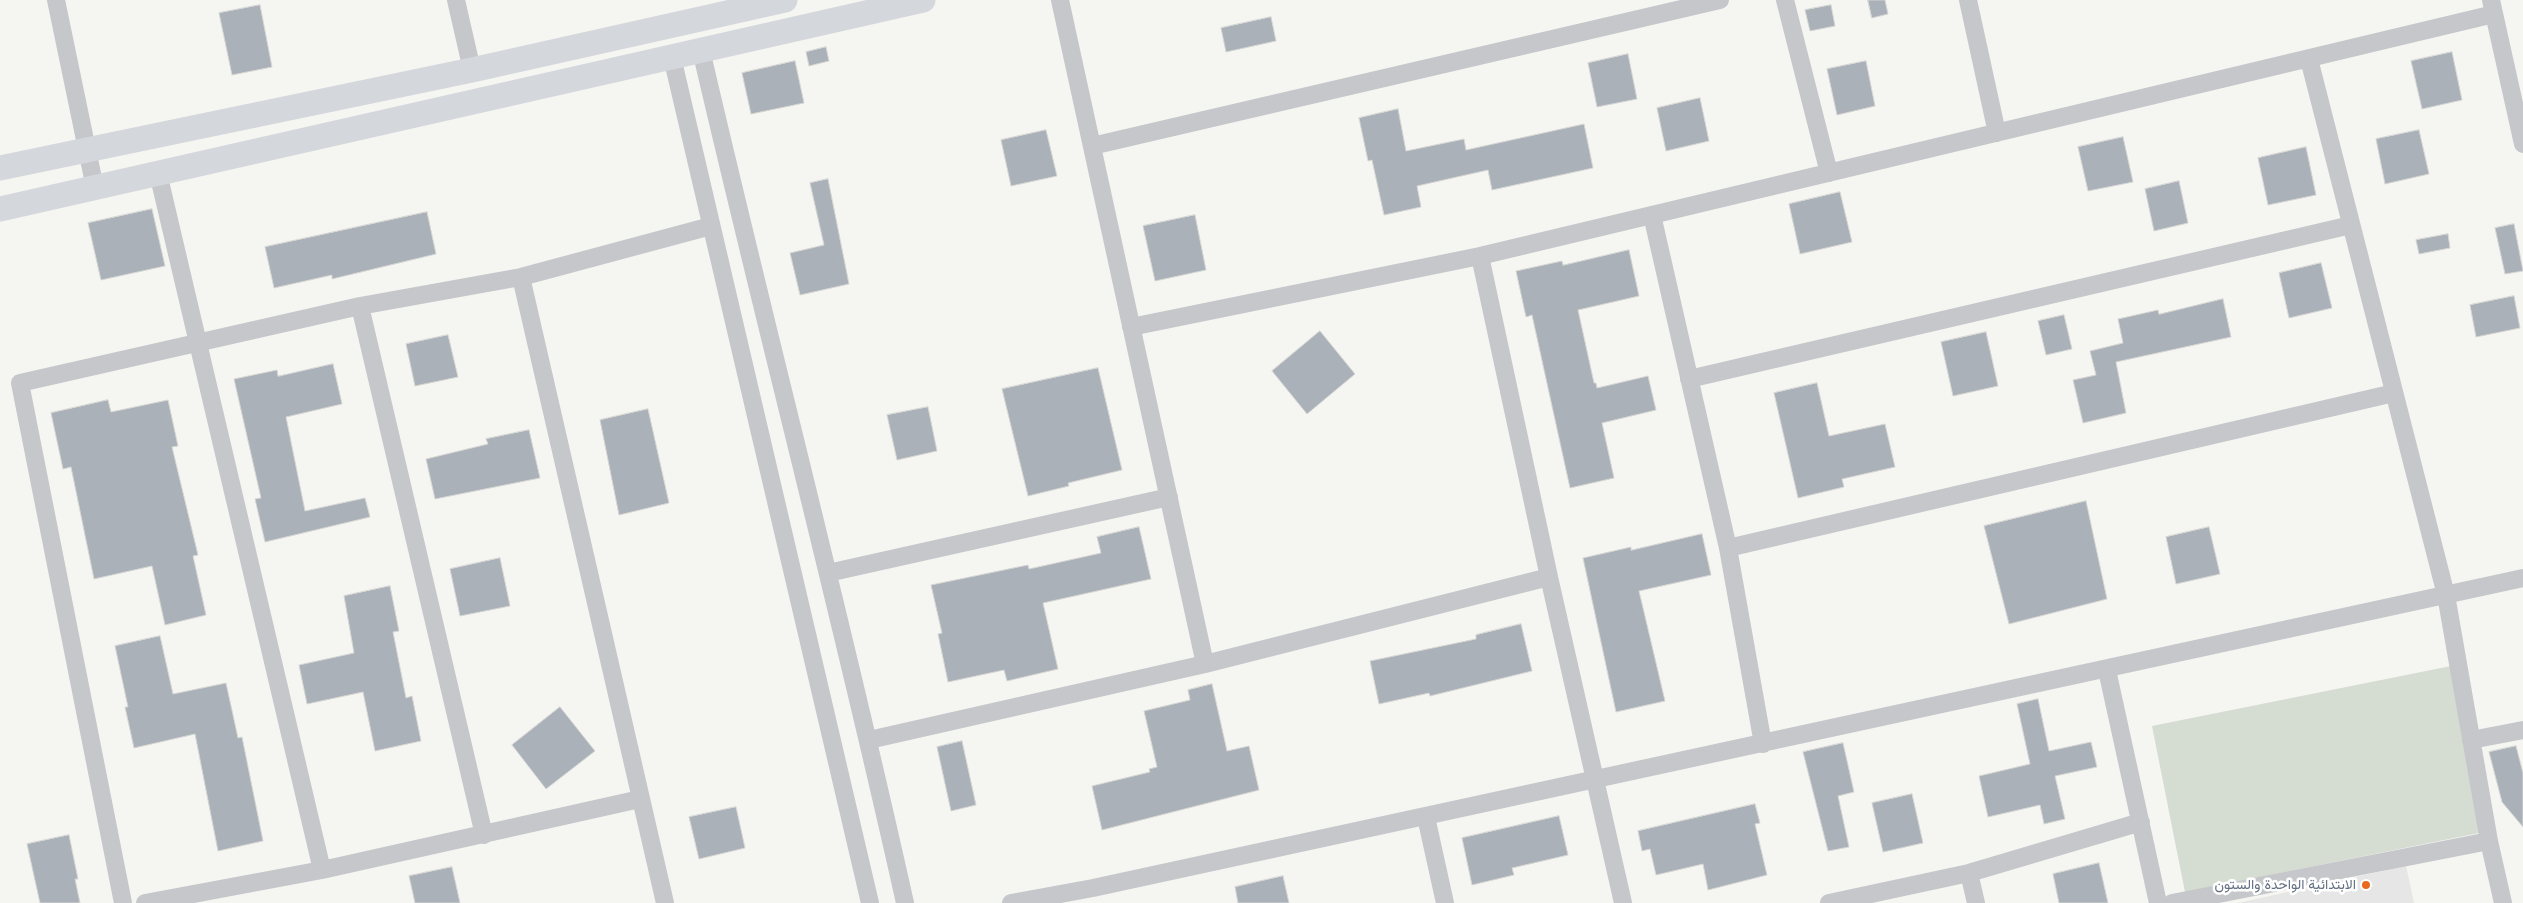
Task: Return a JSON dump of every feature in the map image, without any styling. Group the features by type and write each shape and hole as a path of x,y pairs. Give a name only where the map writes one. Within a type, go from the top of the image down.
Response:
{"street":[{"path":"56,0 88,149 94,188"},
{"path":"456,0 472,70"},
{"path":"0,168 472,70 785,0"},
{"path":"0,209 923,0"},
{"path":"1060,0 1205,664"},
{"path":"1092,146 1720,0"},
{"path":"1784,0 1829,173"},
{"path":"1968,0 1996,133"},
{"path":"1132,327 1480,256 2309,59 2493,7 2523,144"},
{"path":"701,50 740,219 869,740 905,903"},
{"path":"672,57 870,903"},
{"path":"2309,59 2446,595 2489,841 2503,903"},
{"path":"158,174 196,343 322,870"},
{"path":"1652,215 1728,548 1763,744"},
{"path":"1689,380 2351,224"},
{"path":"123,903 20,384 360,306 521,277 711,226"},
{"path":"1480,256 1549,576 1623,903"},
{"path":"521,277 665,903"},
{"path":"360,306 484,835"},
{"path":"1728,548 2394,393"},
{"path":"828,573 1169,497"},
{"path":"869,740 1205,664 1549,576"},
{"path":"1011,903 1095,896 1426,816 2107,670 2523,578"},
{"path":"2107,670 2158,903"},
{"path":"2471,740 2523,730"},
{"path":"145,903 322,870 640,799"},
{"path":"1426,816 1445,903"},
{"path":"1829,903 1969,873 2141,822"},
{"path":"2172,903 2489,841"},
{"path":"1969,873 1976,903"}],"shaded area":[{"path":"2451,666 2484,832 2185,892 2152,726"},
{"name":"الابتدائية الواحدة والستون","path":"2406,866 2414,903 2238,903"}],"building":[{"path":"1868,0 1885,0 1888,14 1872,18"},
{"path":"260,5 272,67 232,75 219,13"},
{"path":"1831,5 1835,26 1810,31 1805,10"},
{"path":"1271,17 1276,41 1226,52 1221,28"},
{"path":"826,47 829,61 809,66 806,52"},
{"path":"2452,52 2462,100 2422,109 2411,61"},
{"path":"1628,54 1637,99 1597,107 1588,63"},
{"path":"795,61 804,103 751,114 742,73"},
{"path":"1866,61 1875,106 1837,115 1827,69"},
{"path":"1700,98 1709,141 1666,151 1657,108"},
{"path":"1398,109 1406,151 1464,139 1466,150 1584,124 1593,168 1492,190 1488,170 1417,186 1421,207 1384,215 1372,160 1368,161 1359,118"},
{"path":"1046,130 1057,176 1011,186 1001,140"},
{"path":"2419,130 2429,174 2385,184 2376,139"},
{"path":"2123,137 2133,182 2088,191 2078,147"},
{"path":"2306,147 2316,195 2268,205 2258,158"},
{"path":"828,179 849,284 800,295 790,253 824,245 810,183"},
{"path":"2179,181 2188,223 2154,231 2145,189"},
{"path":"1840,192 1852,242 1800,254 1789,204"},
{"path":"152,209 165,266 101,280 88,223"},
{"path":"427,212 436,254 332,279 332,275 274,288 265,247"},
{"path":"1195,215 1206,270 1155,281 1143,226"},
{"path":"2514,224 2523,271 2505,274 2495,228"},
{"path":"2448,234 2450,248 2419,254 2416,240"},
{"path":"1629,250 1639,296 1578,310 1594,383 1596,383 1597,388 1648,376 1656,410 1602,423 1614,478 1570,488 1532,315 1526,317 1516,271 1562,261 1563,265"},
{"path":"2321,263 2332,308 2289,318 2279,273"},
{"path":"2514,296 2520,328 2476,337 2470,305"},
{"path":"2223,299 2231,337 2116,362 2126,413 2083,423 2073,380 2096,375 2090,351 2123,343 2118,319 2158,310 2159,314"},
{"path":"2064,315 2072,349 2046,355 2038,321"},
{"path":"1320,331 1355,374 1307,414 1272,371"},
{"path":"1986,332 1998,386 1953,396 1941,342"},
{"path":"448,335 458,377 415,386 406,344"},
{"path":"333,364 342,404 286,417 305,511 365,498 370,517 265,542 255,499 261,498 234,379 277,370 278,376"},
{"path":"1098,368 1122,470 1068,483 1069,486 1028,496 1002,389"},
{"path":"1817,383 1829,436 1885,424 1895,467 1842,479 1844,487 1798,498 1774,393"},
{"path":"108,400 111,412 168,400 178,446 172,447 198,555 193,556 206,615 165,625 152,566 94,579 71,467 63,469 51,413"},
{"path":"928,407 937,451 897,460 887,415"},
{"path":"648,409 669,503 619,515 600,420"},
{"path":"529,430 540,478 435,499 426,459 488,444 486,439"},
{"path":"2086,501 2107,599 2009,624 1984,526"},
{"path":"1139,527 1151,579 1043,603 1058,669 1007,681 1004,670 948,682 938,634 942,633 931,585 1028,565 1029,569 1101,553 1097,537"},
{"path":"2209,527 2220,574 2176,584 2166,537"},
{"path":"1702,534 1711,575 1639,591 1665,701 1616,712 1583,558 1631,547 1631,550"},
{"path":"500,558 510,606 460,616 450,569"},
{"path":"390,586 399,631 393,632 406,698 412,696 421,741 375,751 363,692 307,704 299,665 354,653 344,596"},
{"path":"1521,624 1532,671 1430,696 1429,693 1379,704 1370,661 1476,639 1476,635"},
{"path":"160,636 173,694 226,683 238,738 242,737 263,841 218,851 195,734 134,748 125,707 128,707 115,646"},
{"path":"1212,684 1227,751 1249,746 1259,790 1102,830 1092,786 1150,772 1149,769 1157,767 1144,711 1190,700 1188,690"},
{"path":"2038,699 2049,751 2091,742 2097,767 2055,776 2065,819 2044,824 2040,805 1988,817 1979,776 2030,764 2017,704"},
{"path":"560,707 595,751 546,789 512,745"},
{"path":"962,741 976,805 951,811 937,747"},
{"path":"1843,743 1854,792 1838,796 1849,847 1828,851 1803,752"},
{"path":"2516,746 2523,773 2523,827 2502,802 2489,752"},
{"path":"1912,794 1923,843 1883,852 1872,803"},
{"path":"1755,804 1760,823 1755,824 1767,875 1708,890 1703,864 1656,875 1650,849 1642,851 1638,831"},
{"path":"736,807 745,848 699,859 689,817"},
{"path":"1559,816 1568,855 1512,868 1514,875 1472,885 1462,838"},
{"path":"69,835 78,879 75,879 80,903 40,903 27,844"},
{"path":"2099,863 2108,903 2059,903 2053,874"},
{"path":"452,867 460,903 415,903 409,876"},
{"path":"1283,876 1289,903 1238,903 1235,887"}],"place":[{"name":"الابتدائية الواحدة والستون","path":"2366,885"}]}
